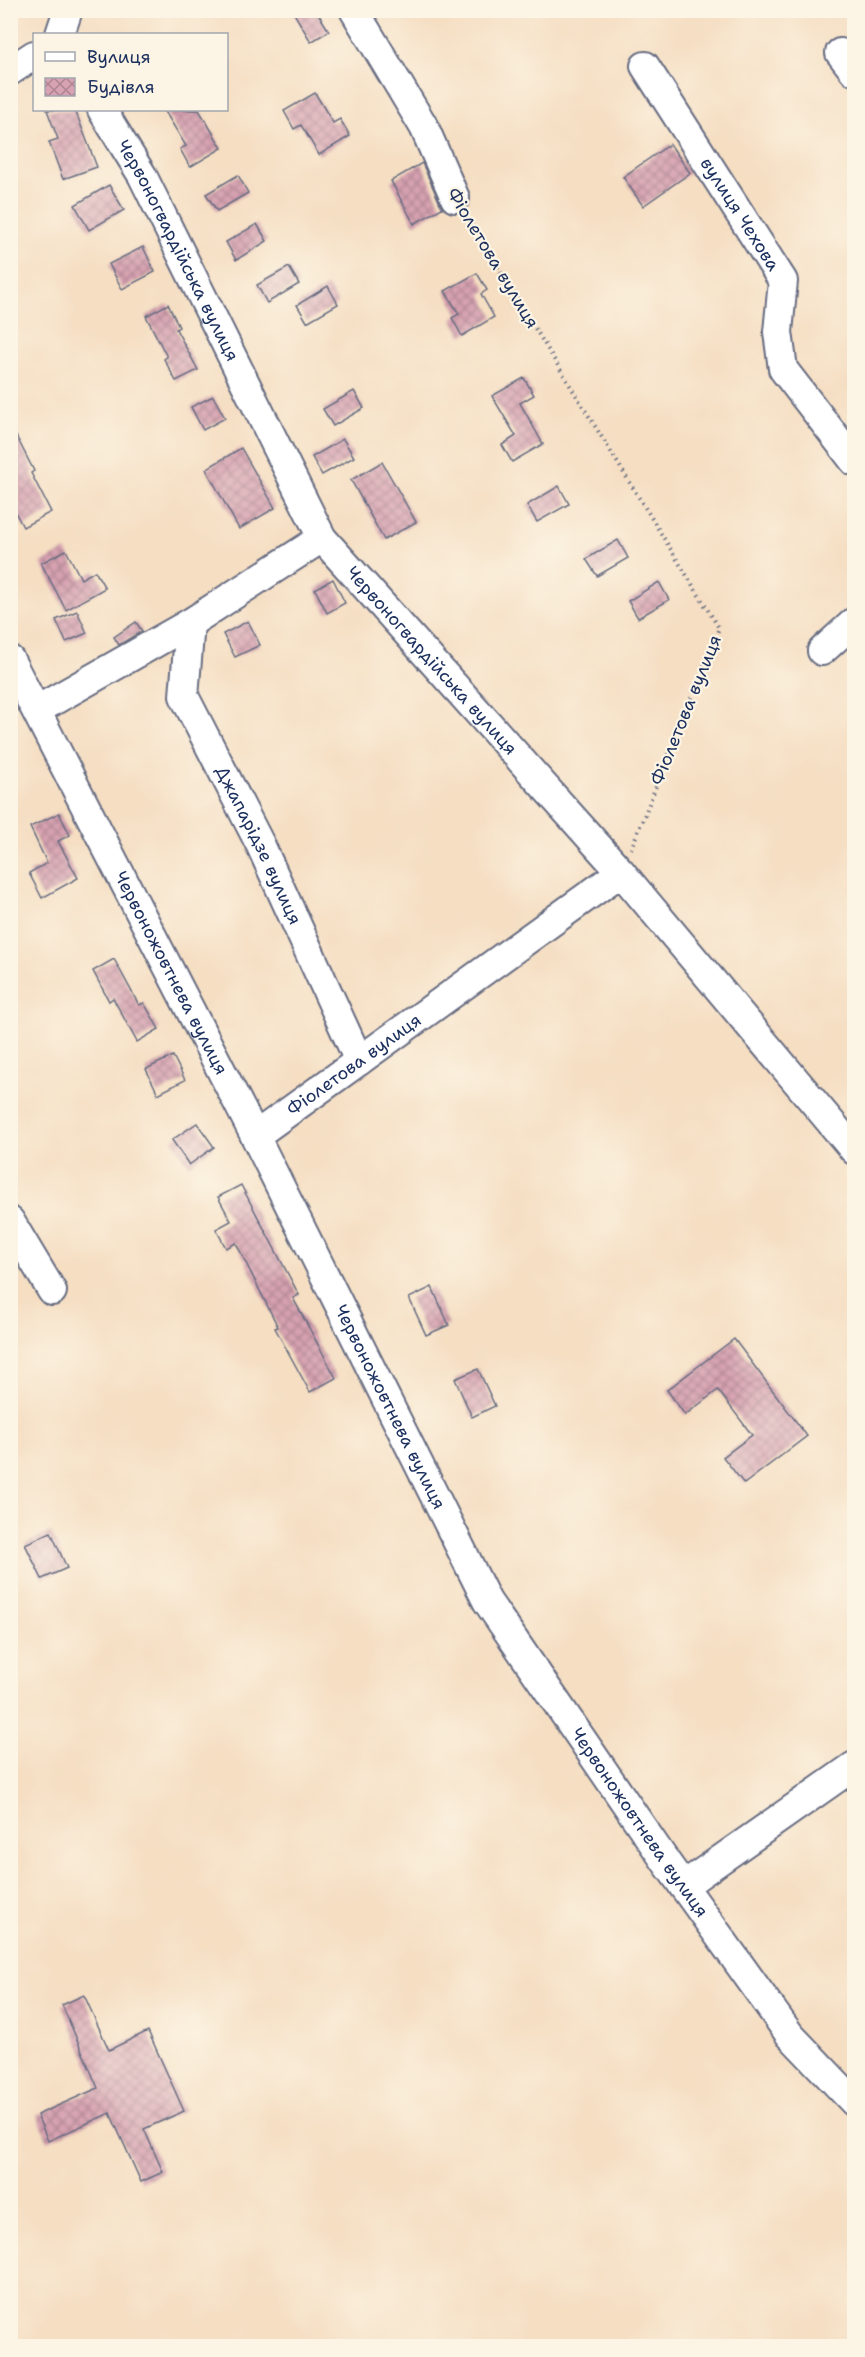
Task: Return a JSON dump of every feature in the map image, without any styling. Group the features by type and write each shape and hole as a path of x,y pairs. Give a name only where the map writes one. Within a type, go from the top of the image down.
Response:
{"street":[{"path":"60,33 68,10"},
{"name":"Фіолетова вулиця","path":"354,10 424,128 455,198"},
{"path":"10,71 33,56"},
{"name":"вулиця Чехова","path":"645,66 783,281 778,332 783,369 855,461"},
{"name":"Червоногвардійська вулиця","path":"103,111 142,175 322,538 621,872 855,1150"},
{"path":"37,710 190,623 322,538"},
{"path":"822,651 855,622"},
{"name":"Джапарідзе вулиця","path":"190,623 184,696 260,844 359,1061"},
{"name":"Червоножовтнева вулиця","path":"10,660 255,1136 487,1600 683,1886 790,2035 855,2102"},
{"name":"Фіолетова вулиця","path":"255,1136 621,872"},
{"path":"10,1221 52,1291"},
{"path":"683,1886 855,1766"}],"path":[{"name":"Фіолетова вулиця","path":"455,198 719,628 621,872"}],"building":[{"path":"292,10 316,10 329,31 311,42"},
{"path":"315,93 333,123 340,119 350,136 319,155 301,125 294,129 284,111"},
{"path":"47,111 75,111 97,167 63,179 49,142 58,139"},
{"path":"165,111 200,111 222,148 190,167 180,149 186,146"},
{"path":"670,144 690,173 643,206 623,177"},
{"path":"422,163 442,208 414,224 391,181"},
{"path":"238,175 248,193 217,211 206,194"},
{"path":"109,185 124,210 89,230 75,205"},
{"path":"257,224 267,241 236,260 226,242"},
{"path":"143,247 155,272 122,289 109,264"},
{"path":"289,267 299,284 267,303 257,285"},
{"path":"477,273 487,290 481,294 494,317 462,336 452,318 459,314 445,291"},
{"path":"328,286 338,304 307,322 297,305"},
{"path":"168,304 179,327 176,329 198,370 176,381 164,359 167,357 146,316"},
{"path":"524,378 534,395 520,403 543,444 512,462 502,445 516,436 492,396"},
{"path":"354,391 364,408 333,426 323,409"},
{"path":"213,396 225,418 203,430 191,407"},
{"path":"10,424 34,471 31,473 51,512 23,527 10,502"},
{"path":"343,439 354,457 322,475 312,457"},
{"path":"241,448 275,508 239,529 206,469"},
{"path":"382,462 416,522 384,540 351,480"},
{"path":"559,486 569,504 537,522 527,505"},
{"path":"618,540 628,558 597,576 586,559"},
{"path":"66,550 81,579 95,571 105,588 66,610 41,563"},
{"path":"333,579 345,603 327,613 315,589"},
{"path":"659,582 669,600 638,618 628,601"},
{"path":"77,611 87,633 66,642 56,620"},
{"path":"248,621 260,645 235,657 223,634"},
{"path":"136,622 142,631 119,645 114,637"},
{"path":"59,813 70,835 58,841 78,878 42,898 29,873 47,863 30,827"},
{"path":"114,959 139,1005 144,1003 159,1029 137,1042 113,998 109,1001 93,971"},
{"path":"173,1056 185,1080 158,1094 146,1069"},
{"path":"197,1123 214,1147 189,1165 172,1140"},
{"path":"241,1185 299,1295 293,1298 336,1378 310,1392 275,1328 278,1327 236,1243 226,1248 216,1229 231,1221 218,1197"},
{"path":"432,1287 449,1325 426,1335 409,1298"},
{"path":"734,1339 807,1436 744,1484 723,1457 752,1435 718,1390 685,1415 667,1390"},
{"path":"478,1369 495,1406 472,1417 455,1379"},
{"path":"51,1532 67,1568 42,1579 25,1544"},
{"path":"84,1995 109,2050 148,2031 184,2111 144,2129 163,2172 141,2182 110,2113 48,2141 37,2115 98,2088 62,2005"}]}
